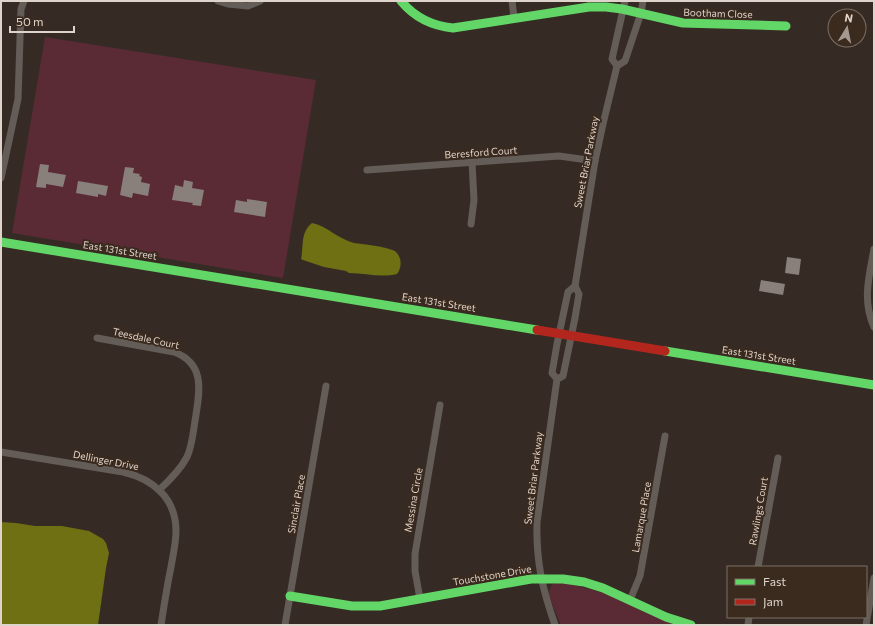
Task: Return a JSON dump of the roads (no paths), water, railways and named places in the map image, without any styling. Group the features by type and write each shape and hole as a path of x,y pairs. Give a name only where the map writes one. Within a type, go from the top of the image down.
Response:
{"street":[{"path":"1,178 18,99 21,8 24,1"},
{"path":"218,1 228,4 248,6 260,1"},
{"name":"Bootham Close","path":"401,1 407,10 428,23 453,28 589,7 624,5 641,13 683,23 786,26"},
{"path":"512,1 514,18"},
{"name":"Sweet Briar Parkway","path":"557,379 563,376 579,294 575,286 595,161 603,124 617,66 624,61 641,13 643,1"},
{"name":"Sweet Briar Parkway","path":"617,66 612,59 624,5"},
{"name":"Beresford Court","path":"367,170 559,156 595,161"},
{"path":"471,224 474,200 472,162"},
{"name":"East 131st Street","path":"1,242 874,385"},
{"path":"874,249 867,291 868,309 874,327"},
{"name":"Sweet Briar Parkway","path":"555,625 545,596 541,578 536,545 537,522 557,379 552,373 568,292 575,286"},
{"name":"Teesdale Court","path":"97,338 156,348 180,354 189,362 196,374 200,391 190,450 181,467 159,490"},
{"name":"Sinclair Place","path":"285,625 326,386"},
{"name":"Messina Circle","path":"420,599 415,571 414,554 440,405"},
{"name":"Lamarque Place","path":"630,600 640,576 664,436"},
{"name":"Dellinger Drive","path":"1,452 133,474 155,485 172,509 176,524 161,625"},
{"name":"Rawlings Court","path":"758,566 778,458"},
{"name":"Touchstone Drive","path":"290,596 363,607 380,606 531,578 563,579 584,582 603,588 666,617 691,625"},
{"path":"866,625 874,578"}]}
